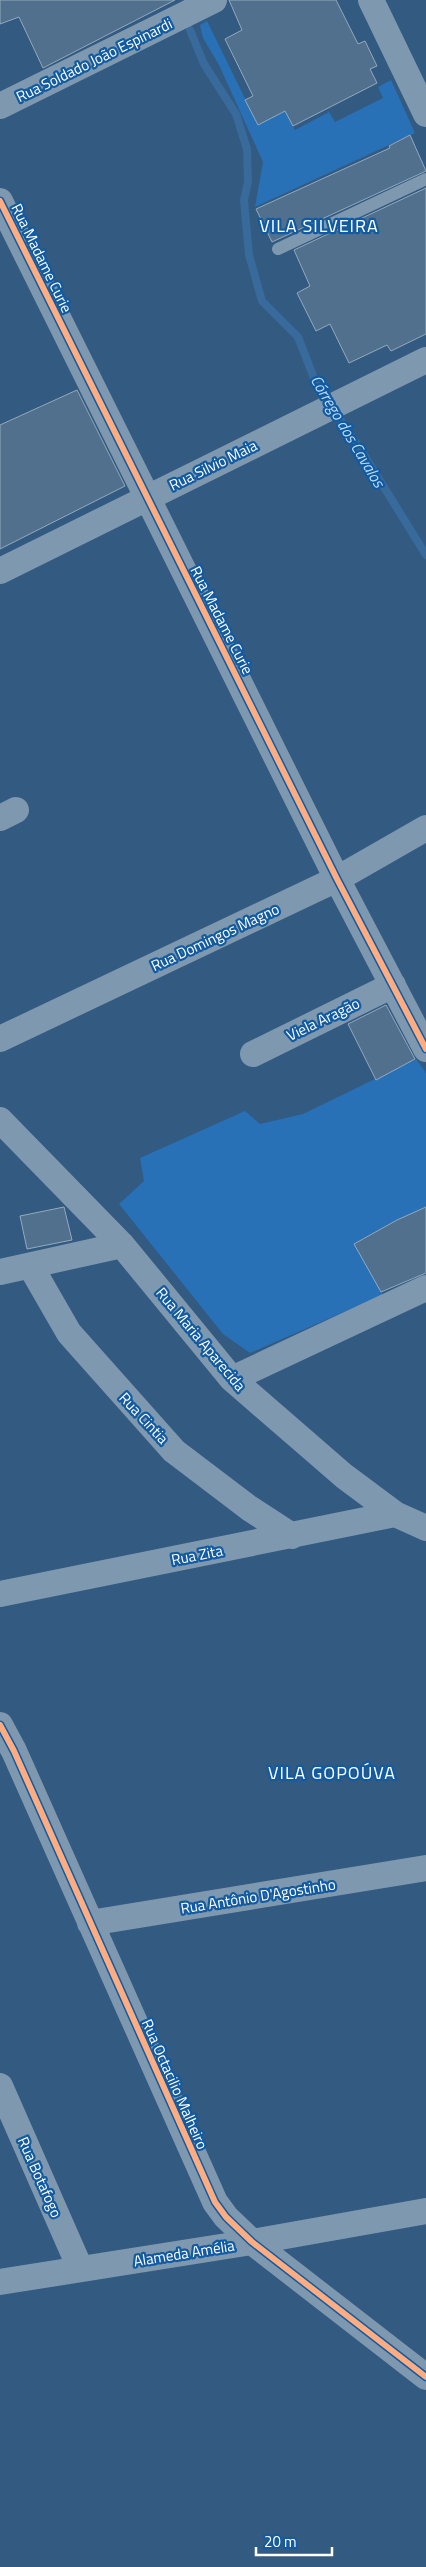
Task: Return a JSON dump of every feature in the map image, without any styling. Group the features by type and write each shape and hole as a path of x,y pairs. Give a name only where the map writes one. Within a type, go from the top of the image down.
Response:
{"street":[{"name":"Rua Soldado João Espinardi","path":"0,106 214,0"},
{"path":"371,0 426,114"},
{"name":"Rua Madame Curie","path":"0,201 337,879 426,1049"},
{"name":"Rua Silvio Maia","path":"0,571 146,497 426,360"},
{"name":"Rua Domingos Magno","path":"2,1033 337,879 426,828"},
{"name":"Viela Aragão","path":"253,1054 393,985"},
{"name":"Rua Maria Aparecida","path":"0,1120 122,1245 232,1380 318,1456 395,1514 426,1528"},
{"path":"0,1272 31,1267 122,1245"},
{"name":"Rua Cintia","path":"31,1267 69,1333 174,1451 250,1508 292,1536"},
{"path":"232,1380 426,1288"},
{"name":"Rua Zita","path":"0,1594 395,1514"},
{"name":"Rua Octacilio Malheiro","path":"0,1725 14,1751 208,2190 226,2217 252,2242 426,2377"},
{"name":"Rua Antônio D'Agostinho","path":"90,1923 426,1868"},
{"name":"Rua Botafogo","path":"0,2086 80,2268"},
{"name":"Alameda Amélia","path":"0,2282 252,2242 426,2211"}],"lane":[{"path":"278,249 426,179"}],"shaded area":[{"path":"207,21 258,125 285,111 295,130 329,112 335,122 383,98 378,87 391,80 415,133 255,207 263,162 219,65 203,38 200,25"},
{"path":"416,1059 426,1073 426,1207 355,1244 383,1295 250,1353 223,1334 119,1204 144,1181 140,1158 245,1111 260,1124 303,1114"}],"building":[{"path":"0,0 175,0 43,68 19,17 0,24"},
{"path":"229,0 336,0 358,44 365,41 377,66 370,69 377,83 293,126 285,111 258,125 245,100 253,96 225,39 242,30"},
{"path":"410,135 426,171 272,242 256,209 390,148 389,146"},
{"path":"426,188 426,334 391,351 387,345 349,363 330,324 316,331 297,293 310,286 294,250"},
{"path":"77,390 125,486 0,549 0,425"},
{"path":"386,1005 415,1059 376,1080 348,1024"},
{"path":"64,1207 72,1240 27,1249 20,1216"},
{"path":"426,1207 426,1273 381,1292 354,1244 397,1220"}],"waterway":[{"name":"Córrego dos Cavalos","path":"190,30 204,64 236,114 247,149 248,182 244,200 249,255 262,301 298,337 317,386 361,450 426,555"}],"cycle path":[{"path":"0,201 337,879 426,1049"},
{"path":"0,1725 14,1751 215,2202 226,2217 252,2242 426,2377"}],"district":[{"name":"VILA SILVEIRA","path":"319,225"},
{"name":"VILA GOPOÚVA","path":"332,1772"}]}
